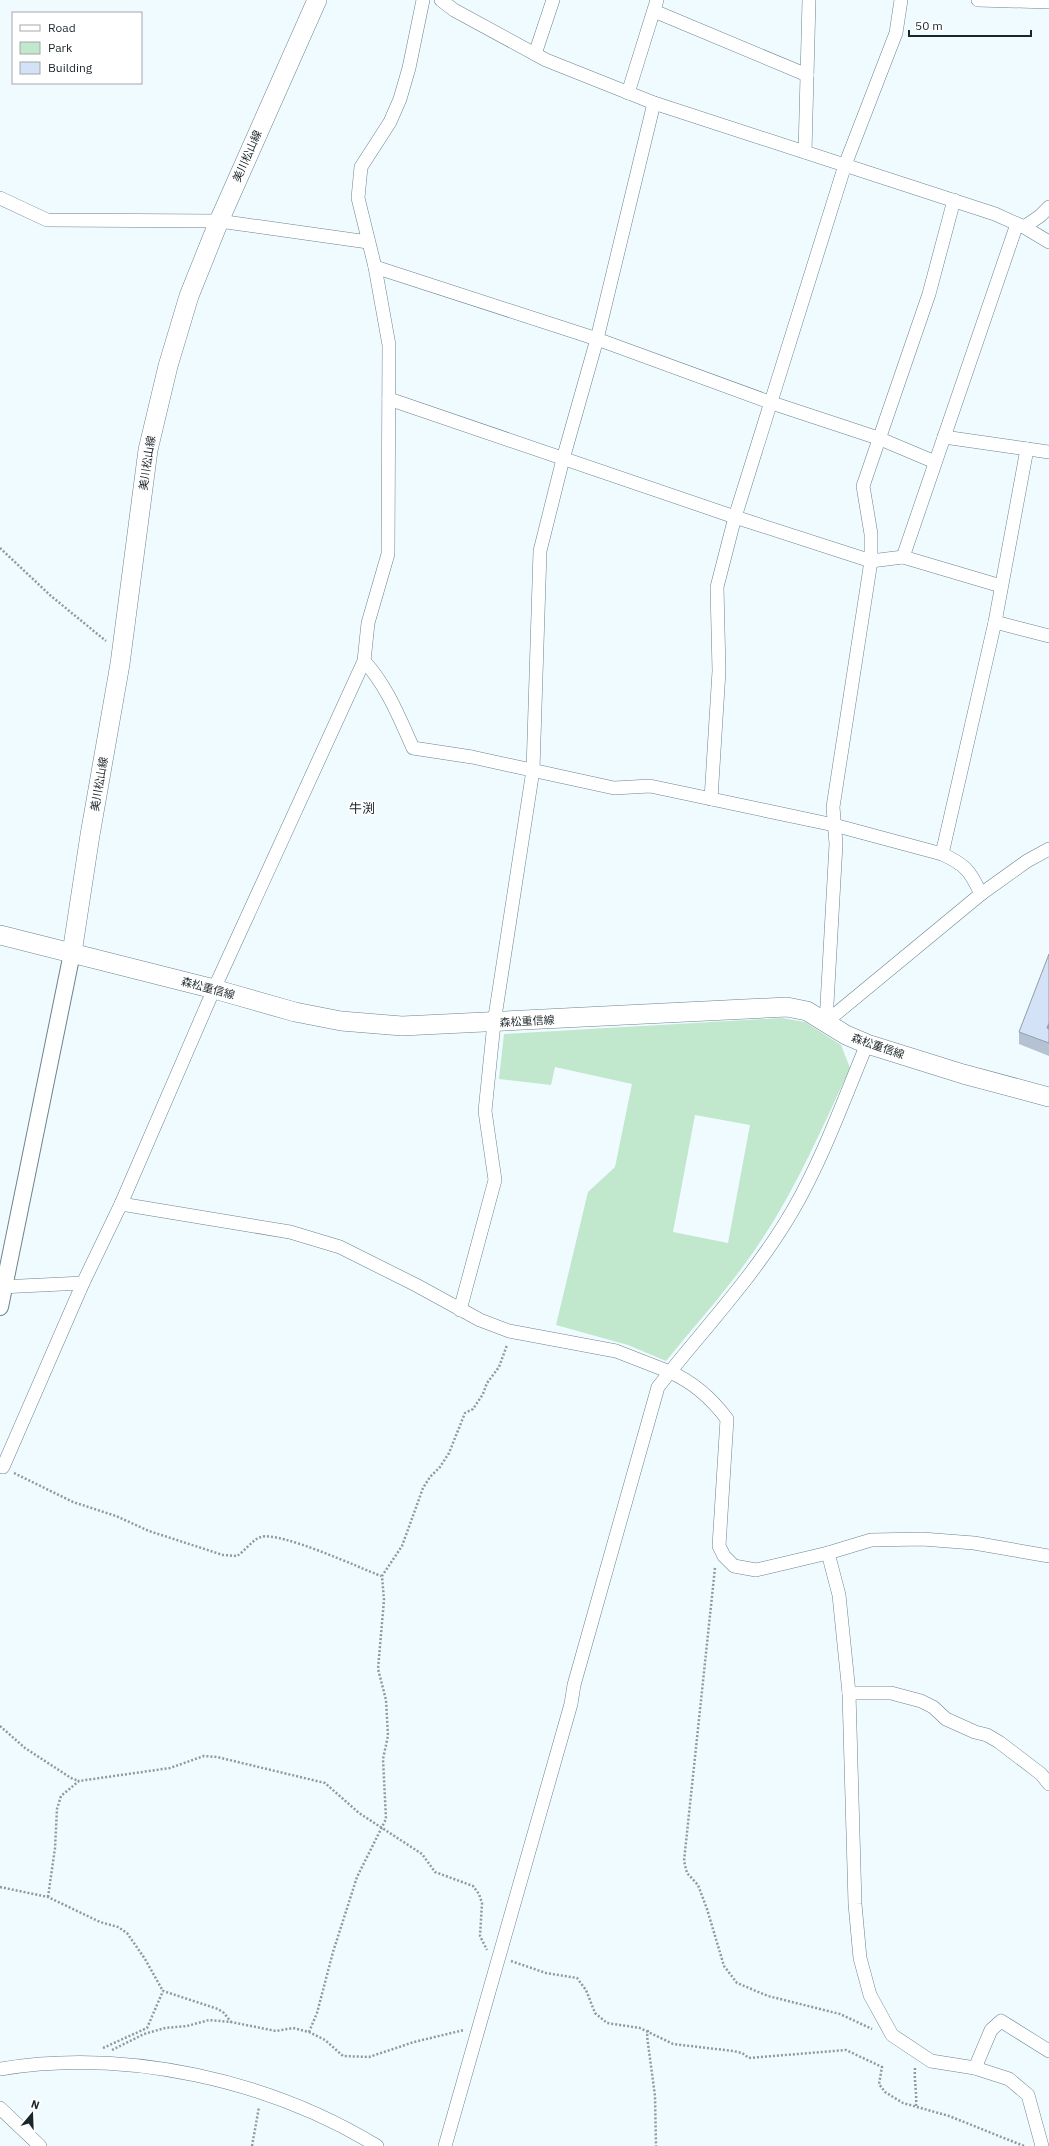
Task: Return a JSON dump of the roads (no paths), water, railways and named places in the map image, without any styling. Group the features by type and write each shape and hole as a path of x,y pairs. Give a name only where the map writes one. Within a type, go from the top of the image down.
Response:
{"main road":[{"name":"美川松山線","path":"72,953 121,653 148,450 168,366 189,296 219,220 317,0"},
{"name":"森松重信線","path":"0,935 214,989 295,1012 341,1021 402,1026 494,1023 787,1007 807,1011 846,1035 868,1044 963,1074 1049,1097"}],"street":[{"path":"2,1467 83,1283 121,1204 214,989 364,661 368,623 388,554 389,345 375,267 358,198 361,167 390,122 400,100 409,68 423,0"},
{"path":"441,0 454,10 535,54 628,93 654,103 954,200 1021,226 1049,242"},
{"path":"535,54 553,0"},
{"path":"805,152 809,0"},
{"path":"711,799 719,671 717,587 735,517 772,403 845,165 896,33 901,0"},
{"path":"978,0 1049,2"},
{"path":"628,93 656,5 807,75"},
{"path":"460,1310 495,1180 485,1111 494,1023 533,770 540,551 563,459 597,339 654,103"},
{"path":"0,198 47,220 219,220 368,242"},
{"path":"826,1022 836,852 833,807 871,562 871,534 863,486 878,438 929,294 954,200"},
{"path":"903,557 935,462 1021,226 1040,216 1049,207"},
{"path":"375,267 597,339 772,403 878,438 935,462"},
{"path":"389,399 871,562 903,557 1001,586"},
{"path":"944,437 1049,452"},
{"path":"942,854 995,622 1027,449"},
{"path":"995,622 1049,636"},
{"path":"364,661 376,673 392,702 413,748 533,770 614,788 650,786 834,825 942,854 955,860 971,872 981,894"},
{"path":"826,1022 981,894 1027,861 1049,849"},
{"path":"0,1307 2,1287 72,953"},
{"path":"445,2146 477,2029 571,1704 576,1677 658,1387 753,1270 793,1210 819,1158 868,1044"},
{"path":"121,1204 290,1232 340,1247 416,1285 480,1320 510,1330 616,1351 680,1377 714,1401 727,1419 719,1546 724,1556 734,1566 756,1570 828,1553 871,1540 922,1539 974,1543 1049,1556"},
{"path":"2,1287 83,1283"},
{"path":"828,1553 839,1595 849,1693 856,1904 860,1958 870,1995 892,2036 931,2062 975,2068 1009,2079 1028,2095 1042,2146"},
{"path":"849,1693 891,1692 921,1701 933,1707 946,1719 975,1732 987,1735 999,1742 1041,1774 1049,1784"},
{"path":"975,2068 991,2030 1001,2021 1049,2051"},
{"path":"0,2069 20,2065 67,2063 178,2071 235,2085 309,2111 350,2130 377,2146"},
{"path":"0,2108 40,2146"}],"district":[{"name":"牛渕","path":"362,808"}]}
